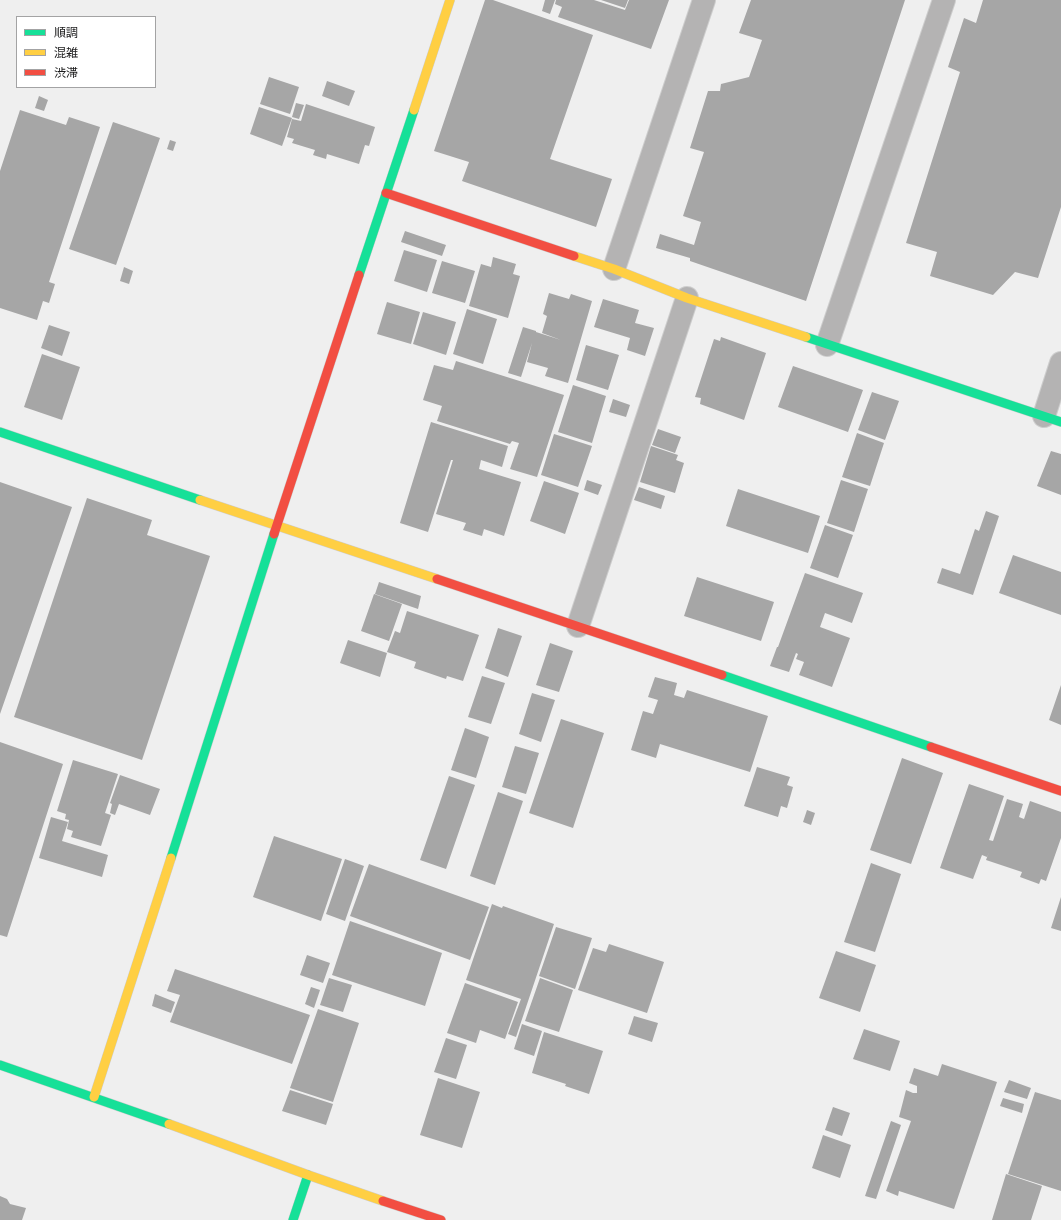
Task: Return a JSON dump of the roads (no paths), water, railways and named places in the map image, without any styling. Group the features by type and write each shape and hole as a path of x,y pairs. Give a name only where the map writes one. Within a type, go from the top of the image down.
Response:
{"street":[{"path":"94,1097 277,526 450,0"},
{"path":"614,268 704,0"},
{"path":"827,345 944,0"},
{"path":"386,193 614,268 687,298 1052,419 1061,363"},
{"path":"578,626 687,298"},
{"path":"0,432 578,626 1061,791"},
{"path":"0,1065 94,1097 308,1175 441,1220"},
{"path":"293,1220 308,1175"}]}
